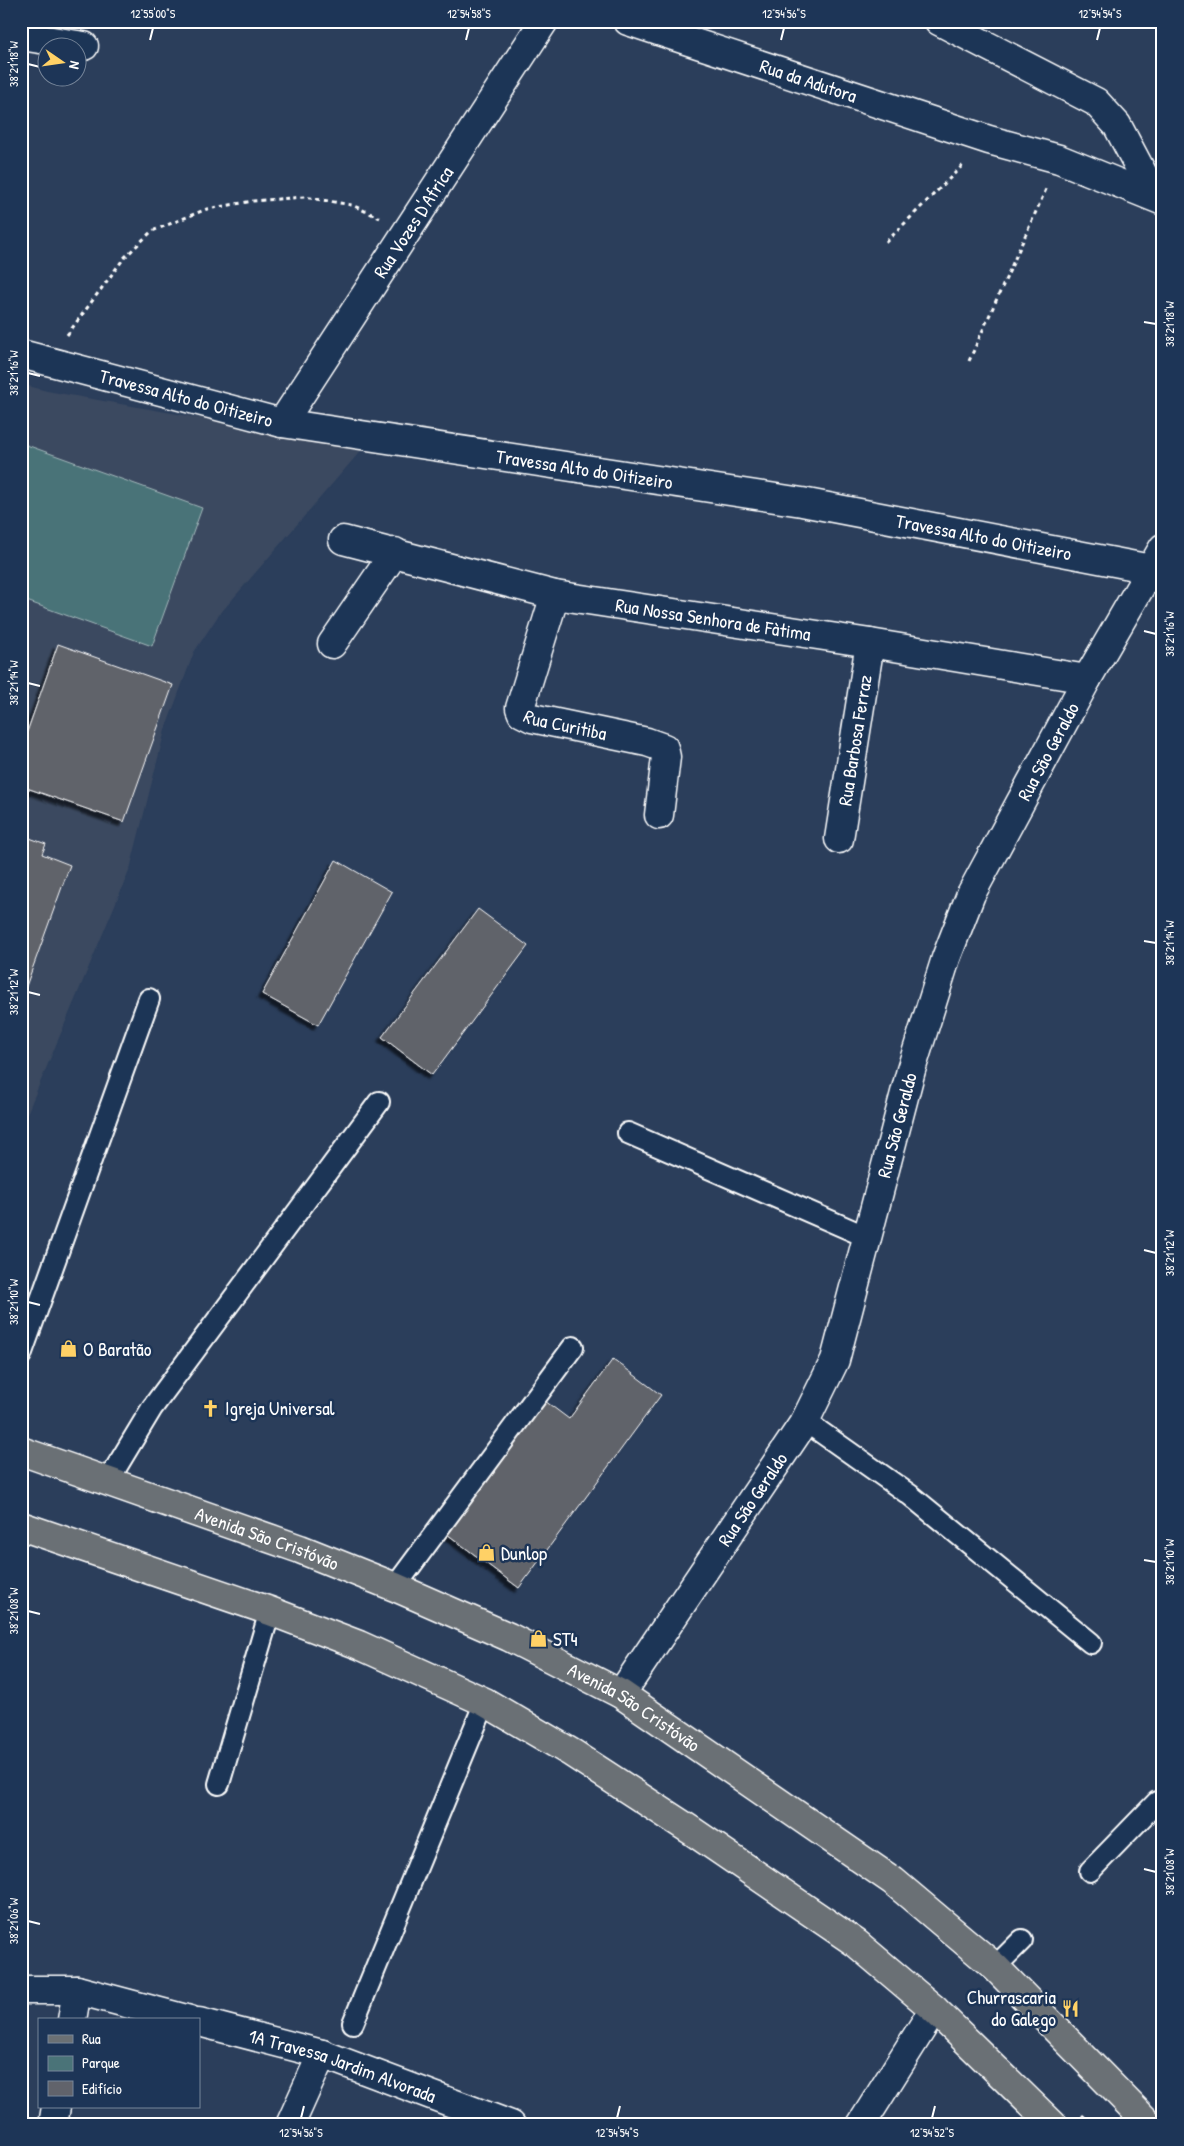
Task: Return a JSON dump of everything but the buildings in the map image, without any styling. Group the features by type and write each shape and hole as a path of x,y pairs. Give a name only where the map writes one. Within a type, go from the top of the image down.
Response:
{"main road":[{"name":"Avenida São Cristóvão","path":"21,1451 300,1549 396,1587 509,1637 621,1694 893,1881 995,1967 1150,2125"},
{"path":"21,1526 270,1611 359,1645 485,1702 572,1753 856,1942 934,2009 1053,2125"}],"street":[{"name":"Rua Vozes D'Africa","path":"282,424 544,21"},
{"name":"Rua da Adutora","path":"628,21 989,140 1059,159 1159,199"},
{"path":"948,23 1096,102 1117,125 1159,199"},
{"path":"21,36 38,39"},
{"name":"Travessa Alto do Oitizeiro","path":"21,354 282,424 802,502 1157,558"},
{"name":"Rua Nossa Senhora de Fàtima","path":"343,540 555,595 870,643 1087,679"},
{"path":"332,644 395,552"},
{"name":"Rua São Geraldo","path":"621,1694 805,1421 835,1360 911,1070 946,958 971,894 1087,679 1157,558"},
{"name":"Rua Curitiba","path":"555,595 520,708 522,713 532,718 647,742 664,748 666,757 659,815"},
{"name":"Rua Barbosa Ferraz","path":"839,839 870,643"},
{"path":"21,1990 77,1990 182,2018"},
{"path":"72,2018 77,1990"},
{"path":"861,2125 934,2009"},
{"name":"1A Travessa Jardim Alvorada","path":"200,2022 322,2054 512,2125"},
{"path":"290,2125 322,2054"},
{"path":"53,2125 56,2108"}],"lane":[{"path":"21,1355 150,999"},
{"path":"108,1481 152,1408 379,1102"},
{"path":"628,1133 867,1237"},
{"path":"396,1587 572,1347"},
{"path":"805,1421 910,1495 1091,1643"},
{"path":"219,1784 270,1611"},
{"path":"353,2022 485,1702"},
{"path":"1090,1871 1157,1802"},
{"path":"995,1967 1022,1940"}],"path":[{"path":"886,242 989,140"},
{"path":"969,361 1059,159"},
{"path":"55,362 62,341 124,258 152,231 206,209 253,201 304,197 352,205 408,230"}],"shaded area":[{"path":"21,384 47,391 364,447 218,616 194,652 165,730 130,869 21,1128"}],"green space":[{"path":"21,443 202,508 152,646 21,599"}],"place":[{"name":"O Baratão","path":"69,1349"},
{"name":"Igreja Universal","path":"211,1408"},
{"name":"Dunlop","path":"487,1553"},
{"name":"ST4","path":"539,1639"},
{"name":"Churrascaria do Galego","path":"1070,2008"}]}
